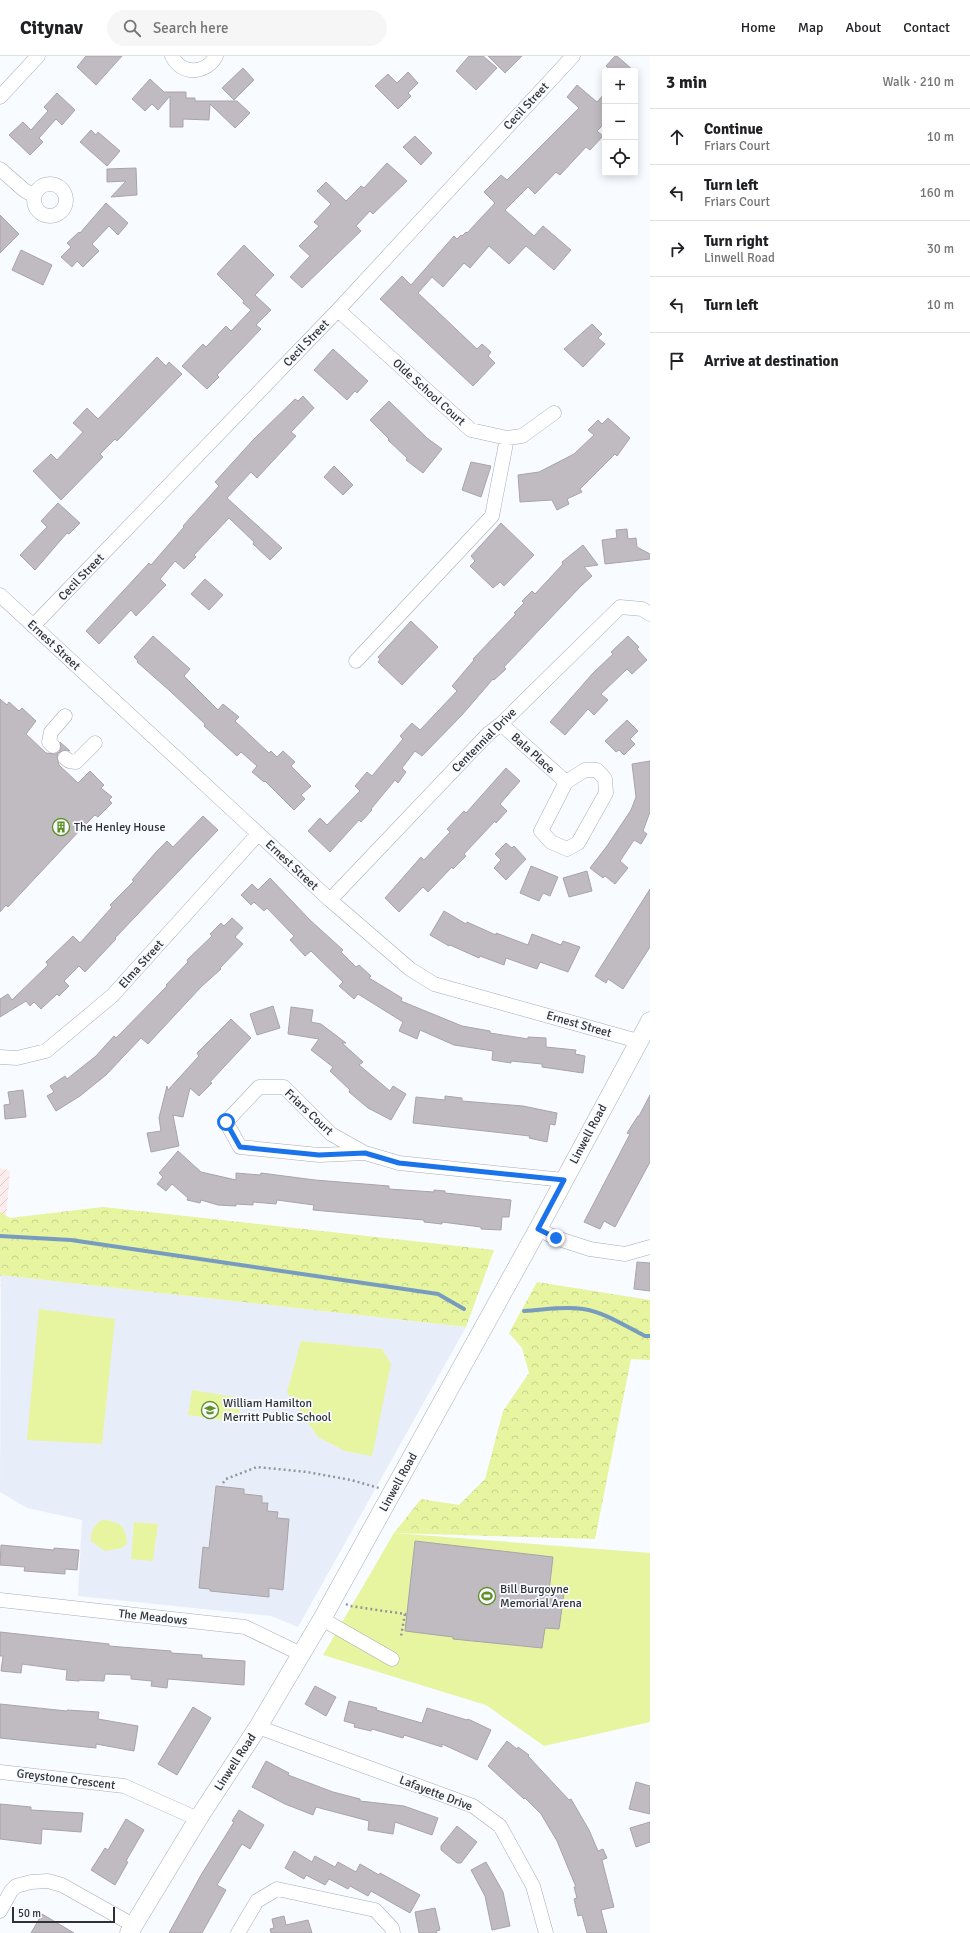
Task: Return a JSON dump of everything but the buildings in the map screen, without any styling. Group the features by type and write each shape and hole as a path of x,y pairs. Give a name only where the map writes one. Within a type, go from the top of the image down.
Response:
{"main road":[{"name":"Linwell Road","path":"131,1929 198,1819 258,1727 335,1598 538,1229 650,1021"}],"street":[{"path":"0,97 38,56"},
{"path":"172,56 177,64 191,71 207,67 216,56"},
{"name":"Cecil Street","path":"33,626 338,310 573,56"},
{"path":"0,169 24,190 34,196"},
{"name":"Olde School Court","path":"338,310 471,430 507,438 522,436 534,429 554,413"},
{"path":"356,661 492,516 507,438"},
{"name":"Ernest Street","path":"0,595 330,900 410,969 434,984 638,1041"},
{"name":"Centennial Drive","path":"330,900 488,734 501,724 620,607 642,609 650,614"},
{"path":"53,746 49,742 51,732 65,716"},
{"name":"Bala Place","path":"501,724 566,782"},
{"path":"65,758 69,761 76,762 95,743"},
{"name":"Bala Place","path":"585,770 597,770 604,779 606,793 578,842 567,849 551,842 541,831 566,782 585,770"},
{"name":"Elma Street","path":"0,1057 17,1058 46,1051 112,996 258,834"},
{"name":"Friars Court","path":"365,1153 319,1155 240,1147 226,1122 258,1087 284,1087 331,1134 365,1153 399,1163 564,1180"},
{"path":"538,1229 556,1238 590,1249 625,1254 650,1247"},
{"name":"The Meadows","path":"0,1600 245,1628 301,1654"},
{"path":"322,1619 392,1659"},
{"name":"Lafayette Drive","path":"258,1727 473,1806 500,1826 533,1886 546,1933"},
{"name":"Greystone Crescent","path":"0,1772 124,1786 198,1819"},
{"path":"0,1911 11,1891 16,1886 31,1882 48,1881 62,1885 131,1929"},
{"path":"238,1933 257,1901 276,1889 375,1910 392,1928 393,1933"}],"path":[{"path":"223,1482 226,1479 256,1467 308,1472 351,1480 392,1492"},
{"path":"335,1598 350,1606 404,1614 401,1636"}],"shaded area":[{"path":"0,1168 10,1171 0,1290"},
{"name":"William Hamilton Merritt Public School","path":"1,1275 466,1327 298,1627 271,1616 78,1596 82,1520 27,1508 0,1492"}],"green space":[{"path":"103,1207 494,1250 466,1327 0,1275 0,1212 10,1218"},
{"path":"537,1282 650,1300 650,1360 631,1359 595,1539 394,1533 421,1499 459,1505 485,1479 503,1411 529,1373 522,1348 509,1333"},
{"path":"39,1309 115,1319 102,1444 27,1440"},
{"path":"301,1341 382,1349 391,1364 372,1456 345,1451 318,1437 287,1392"},
{"path":"192,1390 241,1398 238,1422 188,1415"},
{"path":"102,1520 113,1521 123,1528 127,1543 122,1548 105,1551 91,1541 93,1529"},
{"path":"134,1522 158,1524 153,1561 131,1559"},
{"path":"394,1533 650,1553 650,1722 544,1746 486,1705 323,1655"}],"waterway":[{"path":"0,1236 71,1240 438,1294 464,1309"},
{"path":"524,1311 561,1308 583,1309 607,1316 645,1336 650,1336"}],"place":[{"name":"The Henley House","path":"61,827"},
{"name":"William Hamilton Merritt Public School","path":"210,1410"},
{"name":"Bill Burgoyne Memorial Arena","path":"487,1596"}],"route":[{"path":"226,1122 240,1147 319,1155 365,1153 399,1163 564,1180 538,1229 556,1238"}]}
